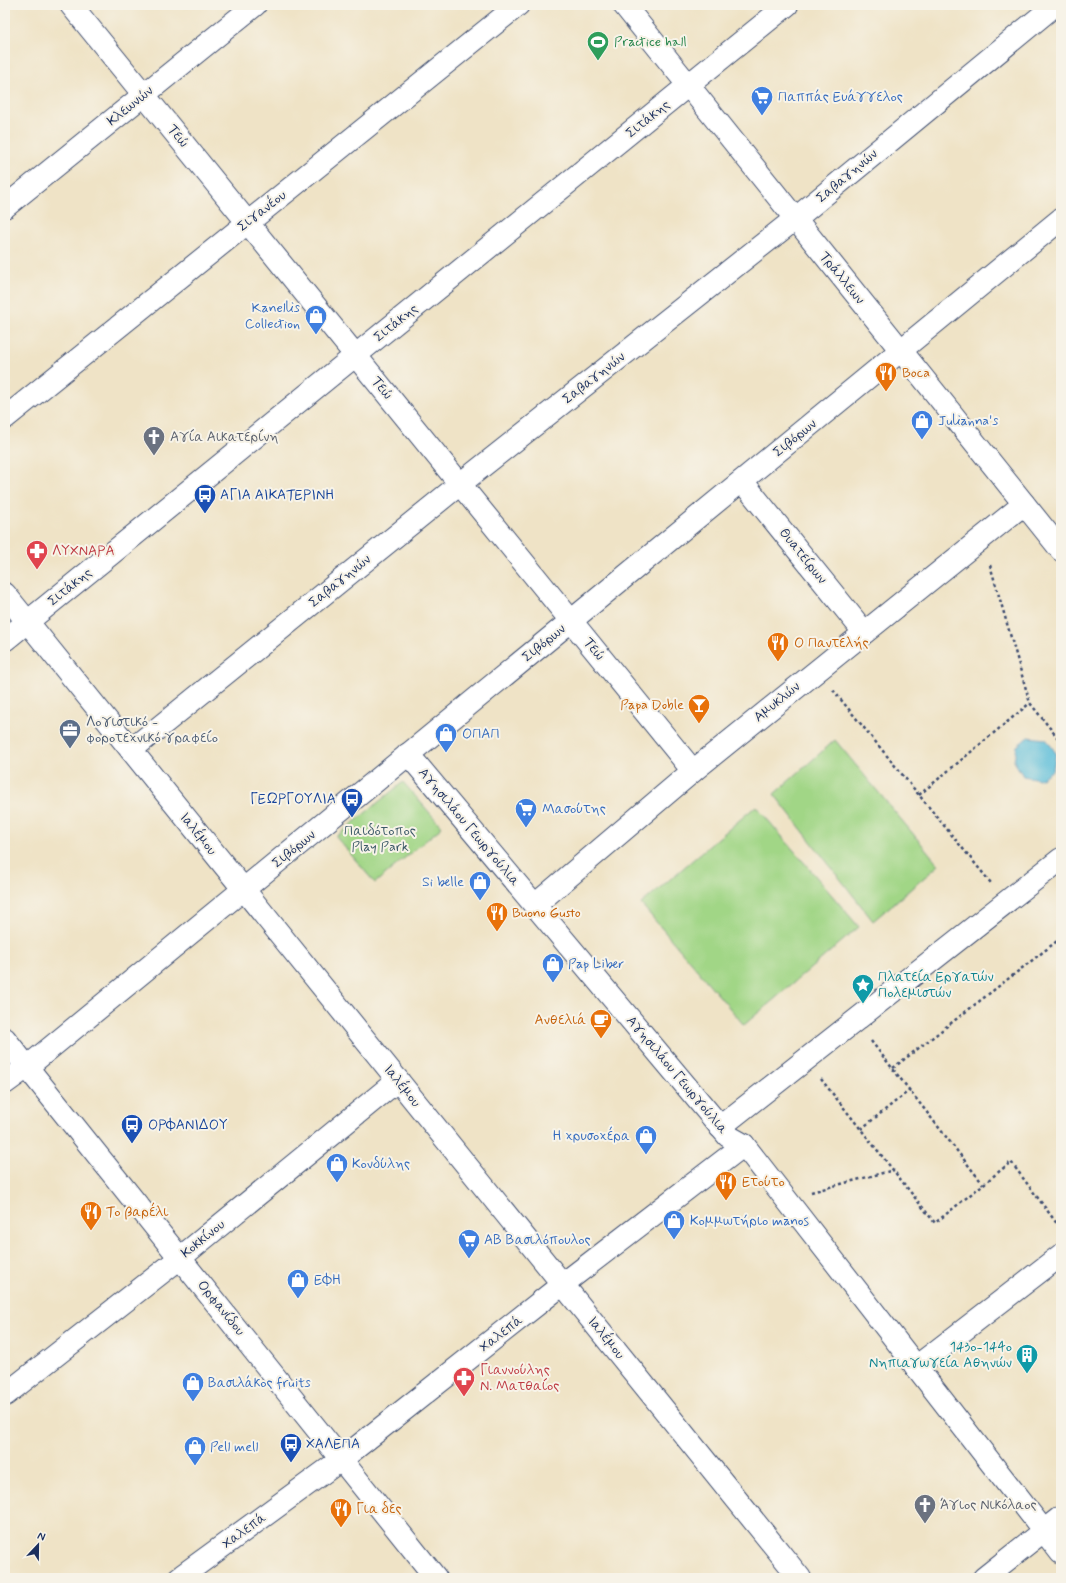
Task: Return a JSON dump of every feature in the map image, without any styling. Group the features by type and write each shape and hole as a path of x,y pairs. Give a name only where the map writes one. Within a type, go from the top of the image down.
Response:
{"street":[{"name":"Τεώ","path":"71,5 693,771"},
{"name":"Κλεωνών","path":"5,207 255,5"},
{"name":"Σιγανέου","path":"5,418 518,5"},
{"name":"Τράλλεων","path":"624,5 1024,504 1060,546"},
{"name":"Σιτάκης","path":"5,640 787,5"},
{"name":"Σαβαγηνών","path":"131,750 460,484 795,219 1055,5"},
{"name":"Σιβόρων","path":"5,1083 27,1067 1061,219"},
{"name":"Θυατείρων","path":"742,481 864,632"},
{"name":"Αμυκλών","path":"535,905 693,771 1024,504"},
{"name":"Ιαλέμου","path":"5,594 800,1578"},
{"name":"Αγησιλάου Γεωργούλια","path":"408,754 720,1127 728,1136 744,1145 1061,1553"},
{"path":"720,1127 1061,859"},
{"name":"Ορφανίδου","path":"5,1040 436,1578"},
{"name":"Κοκκίνου","path":"5,1394 180,1258 398,1080"},
{"name":"Χαλεπά","path":"179,1578 342,1459 563,1284 744,1145"},
{"path":"916,1367 1061,1255"},
{"path":"984,1578 1061,1517"}],"path":[{"path":"982,537 1030,703 1061,741"},
{"path":"817,670 1006,902"},
{"path":"919,795 1030,703"},
{"path":"893,1068 1061,938"},
{"path":"856,1021 983,1184"},
{"path":"806,1060 935,1222 1011,1162 1061,1229"},
{"path":"861,1129 910,1090"},
{"path":"785,1198 894,1170"}],"green space":[{"path":"835,740 939,865 873,921 774,794"},
{"name":"Παιδότοπος Play Park","path":"403,782 442,827 375,883 336,837"},
{"path":"756,806 859,927 744,1025 641,904"}],"water":[{"path":"1028,737 1046,739 1056,753 1053,770 1040,779 1023,776 1014,761 1017,746"}],"place":[{"name":"Practice hall","path":"598,62"},
{"name":"Παππάς Ευάγγελος","path":"762,116"},
{"name":"Kanellis Collection","path":"316,336"},
{"name":"Boca","path":"886,392"},
{"name":"Julianna's","path":"922,440"},
{"name":"Αγία Αικατερίνη","path":"154,456"},
{"name":"ΑΓΙΑ ΑΙΚΑΤΕΡΙΝΗ","path":"205,514"},
{"name":"ΛΥΧΝΑΡΑ","path":"37,570"},
{"name":"Ο Παντελής","path":"778,662"},
{"name":"Papa Doble","path":"699,724"},
{"name":"Λογιστικό - φοροτεχνικό γραφείο","path":"70,750"},
{"name":"ΟΠΑΠ","path":"446,754"},
{"name":"ΓΕΩΡΓΟΥΛΙΑ","path":"352,818"},
{"name":"Μασούτης","path":"526,828"},
{"name":"Si belle","path":"480,902"},
{"name":"Buono Gusto","path":"497,932"},
{"name":"Pap Liber","path":"553,984"},
{"name":"Πλατεία Εργατών Πολεμιστών","path":"863,1004"},
{"name":"Ανθελιά","path":"601,1040"},
{"name":"ΟΡΦΑΝΙΔΟΥ","path":"132,1144"},
{"name":"Η χρυσοχέρα","path":"646,1156"},
{"name":"Κονδύλης","path":"337,1184"},
{"name":"Ετούτο","path":"726,1202"},
{"name":"Το βαρέλι","path":"91,1232"},
{"name":"Κομμωτήριο manos","path":"674,1240"},
{"name":"ΑΒ Βασιλόπουλος","path":"469,1260"},
{"name":"ΕΦΗ","path":"298,1300"},
{"name":"143ο-144ο Νηπιαγωγεία Αθηνών","path":"1027,1374"},
{"name":"Γιαννούλης Ν. Ματθαίος","path":"464,1398"},
{"name":"Βασιλάκος fruits","path":"193,1402"},
{"name":"ΧΑΛΕΠΑ","path":"291,1464"},
{"name":"Pell mell","path":"195,1466"},
{"name":"Άγιος Νικόλαος","path":"925,1524"},
{"name":"Για δες","path":"341,1528"}]}
